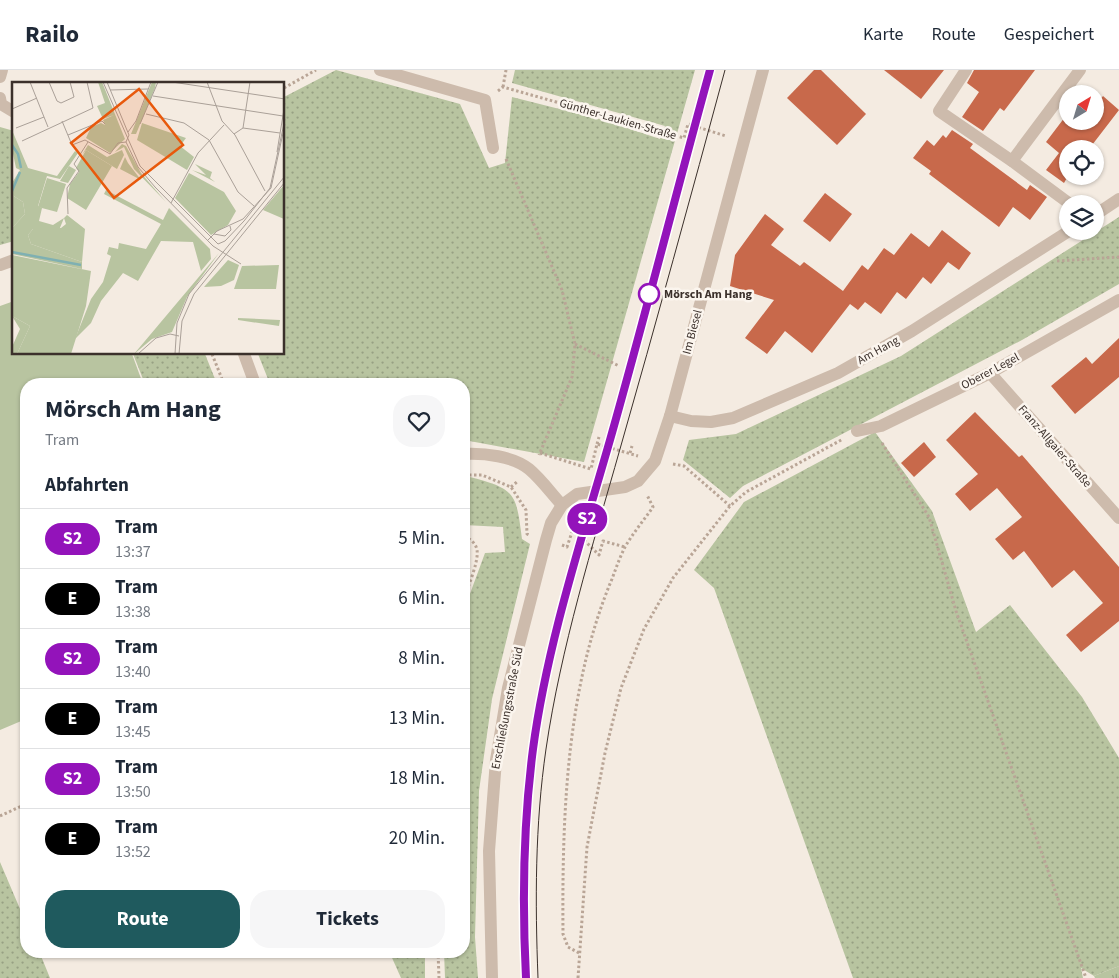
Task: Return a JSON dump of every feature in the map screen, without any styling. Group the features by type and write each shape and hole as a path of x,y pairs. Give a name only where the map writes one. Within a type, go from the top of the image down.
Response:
{"street":[{"path":"0,77 2,70"},
{"path":"380,70 485,100 493,148"},
{"name":"Im Biesel","path":"638,481 654,461 670,416 763,70"},
{"path":"966,70 939,110 1059,196"},
{"path":"1012,161 1080,70"},
{"path":"0,98 1,104 12,112"},
{"path":"1104,209 1119,199"},
{"name":"Am Hang","path":"670,416 691,421 711,422 733,418 838,372 912,331 1059,238"},
{"path":"0,265 12,261"},
{"name":"Oberer Legel","path":"857,431 881,426 990,373 1119,300"},
{"path":"244,355 253,378"},
{"name":"Franz-Allgaier-Straße","path":"990,373 1119,518"},
{"path":"470,454 478,453 511,460 529,470 562,505 577,494 625,486 638,481"},
{"name":"Erschließungsstraße Süd","path":"492,978 489,852 496,760 508,688 546,540 551,524 562,505"}],"path":[{"path":"285,87 316,70"},
{"path":"485,100 503,87 506,70"},
{"name":"Günther-Laukien-Straße","path":"503,87 684,138 688,124 743,141"},
{"path":"493,148 507,159 562,290 575,344 572,377 540,453 529,470 511,487"},
{"path":"1034,254 1042,262 1119,257"},
{"path":"575,344 619,366"},
{"path":"212,355 222,378"},
{"path":"874,427 884,447 929,517 956,611 1086,978"},
{"path":"578,978 588,847 605,753 621,688 644,629 673,578 730,506 746,492 857,431"},
{"path":"540,453 590,469 599,438"},
{"path":"598,444 654,461"},
{"path":"630,453 632,446"},
{"path":"684,466 730,506"},
{"path":"470,475 482,475 511,487 526,510 527,534 567,547 573,529 599,555 603,541 625,547"},
{"path":"579,953 568,947 563,934 563,877 569,771 583,669 594,627 625,547 653,506 638,481"},
{"path":"470,539 478,550 470,581"},
{"path":"0,816 20,807"},
{"path":"438,958 439,978"}],"green space":[{"path":"336,70 460,104 489,168 505,163 512,97 603,120 660,139 665,126 512,83 515,70 695,70 584,462 470,441 470,378 268,378 258,355 285,355 285,96"},
{"path":"0,127 12,130 12,242 0,245"},
{"path":"1119,217 1119,284 1022,340 743,486 730,498 683,460 689,440 736,434 901,356 1083,240 1104,240 1104,227"},
{"path":"12,302 12,355 132,355 141,378 20,378 20,722 0,730 0,306"},
{"path":"133,355 205,355 215,378 143,378"},
{"path":"875,432 932,511 976,632 1010,605 1082,697 1119,758 1119,966 1094,976 1081,968 1083,978 853,978 714,588 694,570 744,502"},
{"path":"470,477 497,485 511,495 518,512 522,539 530,544 492,699 479,791 475,937 478,978 445,978 444,958 470,958 470,594 485,553 505,552 503,527 470,525"},
{"path":"0,862 20,909 20,958 42,958 50,978 0,978"},
{"path":"392,958 425,958 425,978 401,978"},
{"path":"1119,966 1119,978 1095,978 1094,976"}],"building":[{"path":"814,70 821,70 866,114 837,145 787,98"},
{"path":"884,70 944,70 921,99"},
{"path":"974,70 1035,70 1004,111 1000,108 983,131 962,117 979,92 967,83"},
{"path":"1104,97 1119,110 1104,130"},
{"path":"1059,125 1059,130 1104,130 1096,140 1059,140 1059,153 1046,142"},
{"path":"952,130 973,144 970,148 1027,190 1030,185 1047,197 1030,220 1013,207 999,227 929,174 931,171 913,158 927,140 934,146 943,135 946,138"},
{"path":"1059,153 1059,179 1046,170"},
{"path":"825,193 852,214 830,242 803,221"},
{"path":"765,214 784,229 771,245 800,266 804,262 843,291 862,265 868,270 884,248 894,255 911,233 929,247 942,230 971,253 959,270 948,262 931,284 923,277 906,299 897,292 881,314 865,302 858,310 850,304 812,353 785,331 767,354 745,338 774,300 730,286 735,255"},
{"path":"1119,338 1119,377 1075,414 1051,386 1086,357 1092,364"},
{"path":"975,412 1019,457 1022,455 1119,567 1119,621 1081,652 1066,635 1103,603 1074,570 1052,588 1024,551 1013,560 995,539 1022,517 997,488 970,511 955,494 978,474 946,440"},
{"path":"924,442 936,457 914,477 901,463"}],"tram line":[{"path":"526,978 523,858 527,802 534,747 548,666 710,70"},
{"name":"S2","path":"526,978 523,858 534,746 548,666 710,70"},
{"path":"538,978 536,920 538,835 542,778 552,711 588,561 725,70"}],"place":[{"name":"Mörsch Am Hang","path":"649,294"}]}
